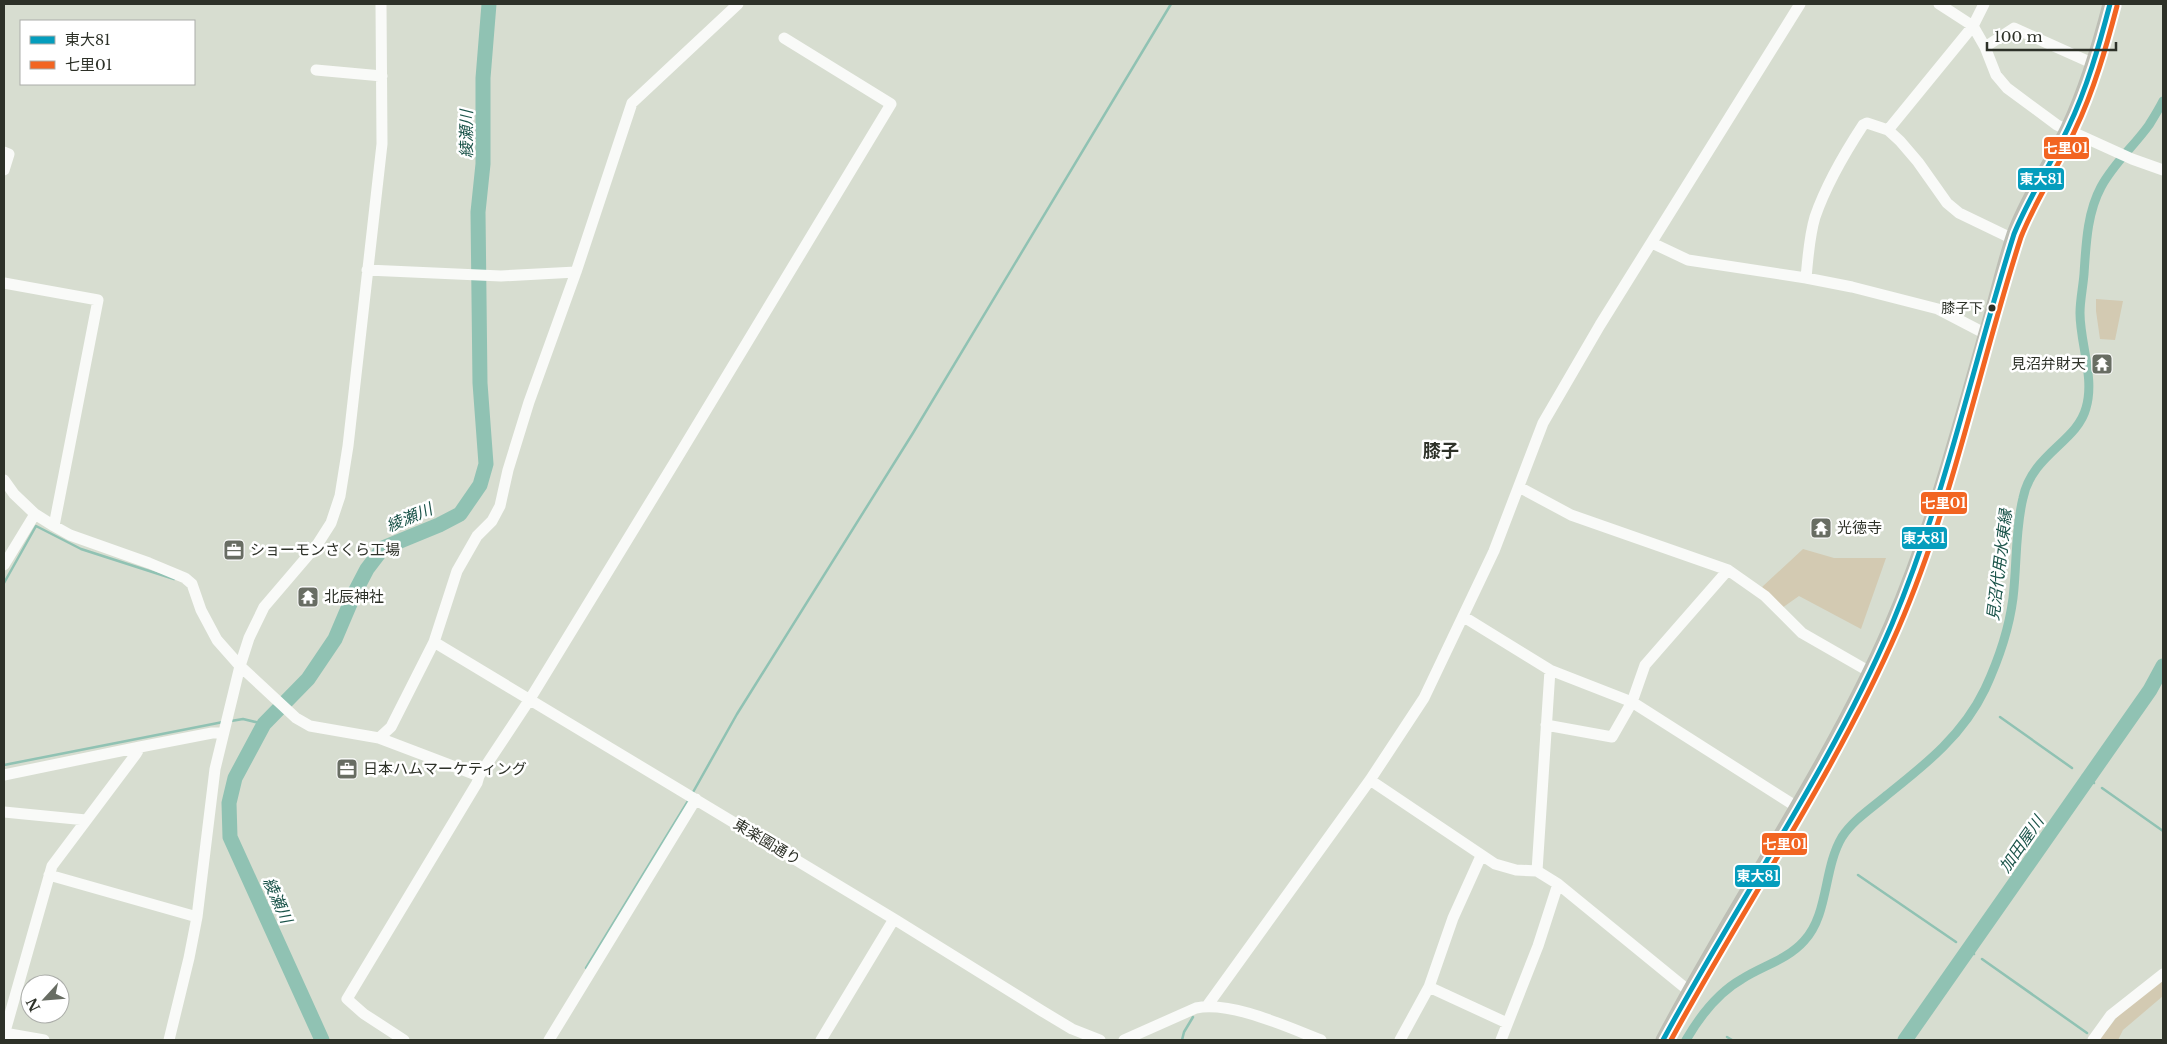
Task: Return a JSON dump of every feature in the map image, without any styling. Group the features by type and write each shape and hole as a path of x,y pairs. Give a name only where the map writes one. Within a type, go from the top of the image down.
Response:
{"main road":[{"path":"1663,1040 1689,990 1840,733 1870,672 1914,569 2013,239 2032,193 2067,130 2083,95 2094,64 2110,4"}],"street":[{"path":"169,1040 197,917 208,815 223,730 240,666 249,638 264,607 317,544 331,522 340,496 348,446 382,144 381,4"},
{"path":"379,738 391,727 434,642 457,571 477,536 492,521 500,506 508,470 529,402 576,272 632,103 738,4"},
{"path":"1207,1006 1370,780 1424,698 1494,551 1543,423 1600,325 1800,4"},
{"path":"1939,4 1973,26 1985,47 1996,75 2007,88 2067,130 2163,170"},
{"path":"1888,130 1973,26 1984,4"},
{"path":"1985,47 2014,28 2094,64"},
{"path":"404,1040 364,1014 347,999 480,776 530,699 891,104 784,38"},
{"path":"316,70 382,76"},
{"path":"1806,278 1815,218 1849,146 1867,123 1888,130 1918,162 1947,203 1959,213 2013,239"},
{"path":"4,152 9,154 4,170"},
{"path":"1652,243 1688,260 1852,287 1938,309 1986,334"},
{"path":"367,270 501,276 576,272"},
{"path":"4,283 98,300 54,526"},
{"path":"4,480 14,494 35,514 70,535 150,562 185,578 192,584 209,628 240,666 296,718 310,726 379,738 480,776"},
{"path":"1519,487 1571,515 1728,570 1765,596 1802,633 1870,672"},
{"path":"4,565 35,514"},
{"path":"1546,725 1612,737 1632,702 1645,665 1728,570"},
{"path":"1464,617 1550,670 1632,702 1797,807"},
{"name":"東楽園通り","path":"434,642 894,919 1072,1029 1100,1040"},
{"path":"1537,871 1550,670"},
{"path":"4,774 223,730"},
{"path":"44,1040 4,1034 49,875 52,866 140,747"},
{"path":"1370,780 1495,864 1516,870 1537,871 1558,884 1689,990"},
{"path":"549,1040 696,800"},
{"path":"4,812 86,820"},
{"path":"1400,1040 1429,987 1442,948 1481,856"},
{"path":"49,875 197,917"},
{"path":"1500,1040 1538,946 1558,884"},
{"path":"821,1040 894,919"},
{"path":"2093,1040 2111,1015 2163,974"},
{"path":"1429,987 1507,1023"},
{"path":"1124,1040 1196,1008 1207,1006 1238,1010 1322,1040"}],"shaded area":[{"path":"2096,299 2123,301 2115,340 2100,339"},
{"path":"1803,549 1834,558 1886,558 1861,629 1799,596 1782,608 1762,587"},
{"path":"2163,978 2163,996 2123,1030 2118,1040 2099,1040 2121,1012"}],"waterway":[{"name":"綾瀬川","path":"322,1040 230,837 229,803 235,778 264,724 308,679 335,639 367,569 383,548 439,525 460,514 480,485 486,464 480,383 478,212 483,164 483,78 489,4"},
{"path":"692,794 737,714 913,433 1171,4"},
{"name":"見沼代用水東縁","path":"1686,1040 1703,1014 1725,991 1750,974 1790,953 1804,941 1818,918 1836,850 1846,831 1916,772 1955,735 1966,721 1985,689 1999,656 2009,622 2013,598 2020,510 2028,483 2035,470 2074,430 2086,408 2089,385 2080,308 2090,218 2096,197 2106,178 2149,125 2163,101"},
{"path":"4,583 36,526 81,549 174,579"},
{"name":"加田屋川","path":"1905,1040 2150,690 2163,666"},
{"path":"2000,717 2072,768"},
{"path":"231,721 243,719 264,724"},
{"path":"4,765 223,722"},
{"name":"加田屋川","path":"2083,775 2094,783"},
{"path":"2102,788 2163,831"},
{"path":"586,968 688,801"},
{"path":"1858,875 1956,942"},
{"name":"加田屋川","path":"1964,947 1974,954"},
{"path":"1982,959 2087,1033"},
{"path":"1182,1040 1184,1032 1193,1017"},
{"path":"1727,1037 1732,1040"}],"transit line":[{"name":"東大81","path":"1663,1040 1841,731 1892,624 1928,528 2014,234 2075,113 2092,67 2110,4"},
{"name":"七里01","path":"1671,1040 1818,786 1846,735 1898,629 1935,533 2021,237 2082,115 2099,69 2117,6"}],"place":[{"name":"膝子下","path":"1992,308"},
{"name":"見沼弁財天","path":"2102,364"},
{"name":"光徳寺","path":"1821,528"},
{"name":"ショーモンさくら工場","path":"234,550"},
{"name":"北辰神社","path":"308,597"},
{"name":"日本ハムマーケティング","path":"347,769"}],"district":[{"name":"膝子","path":"1441,451"}]}
